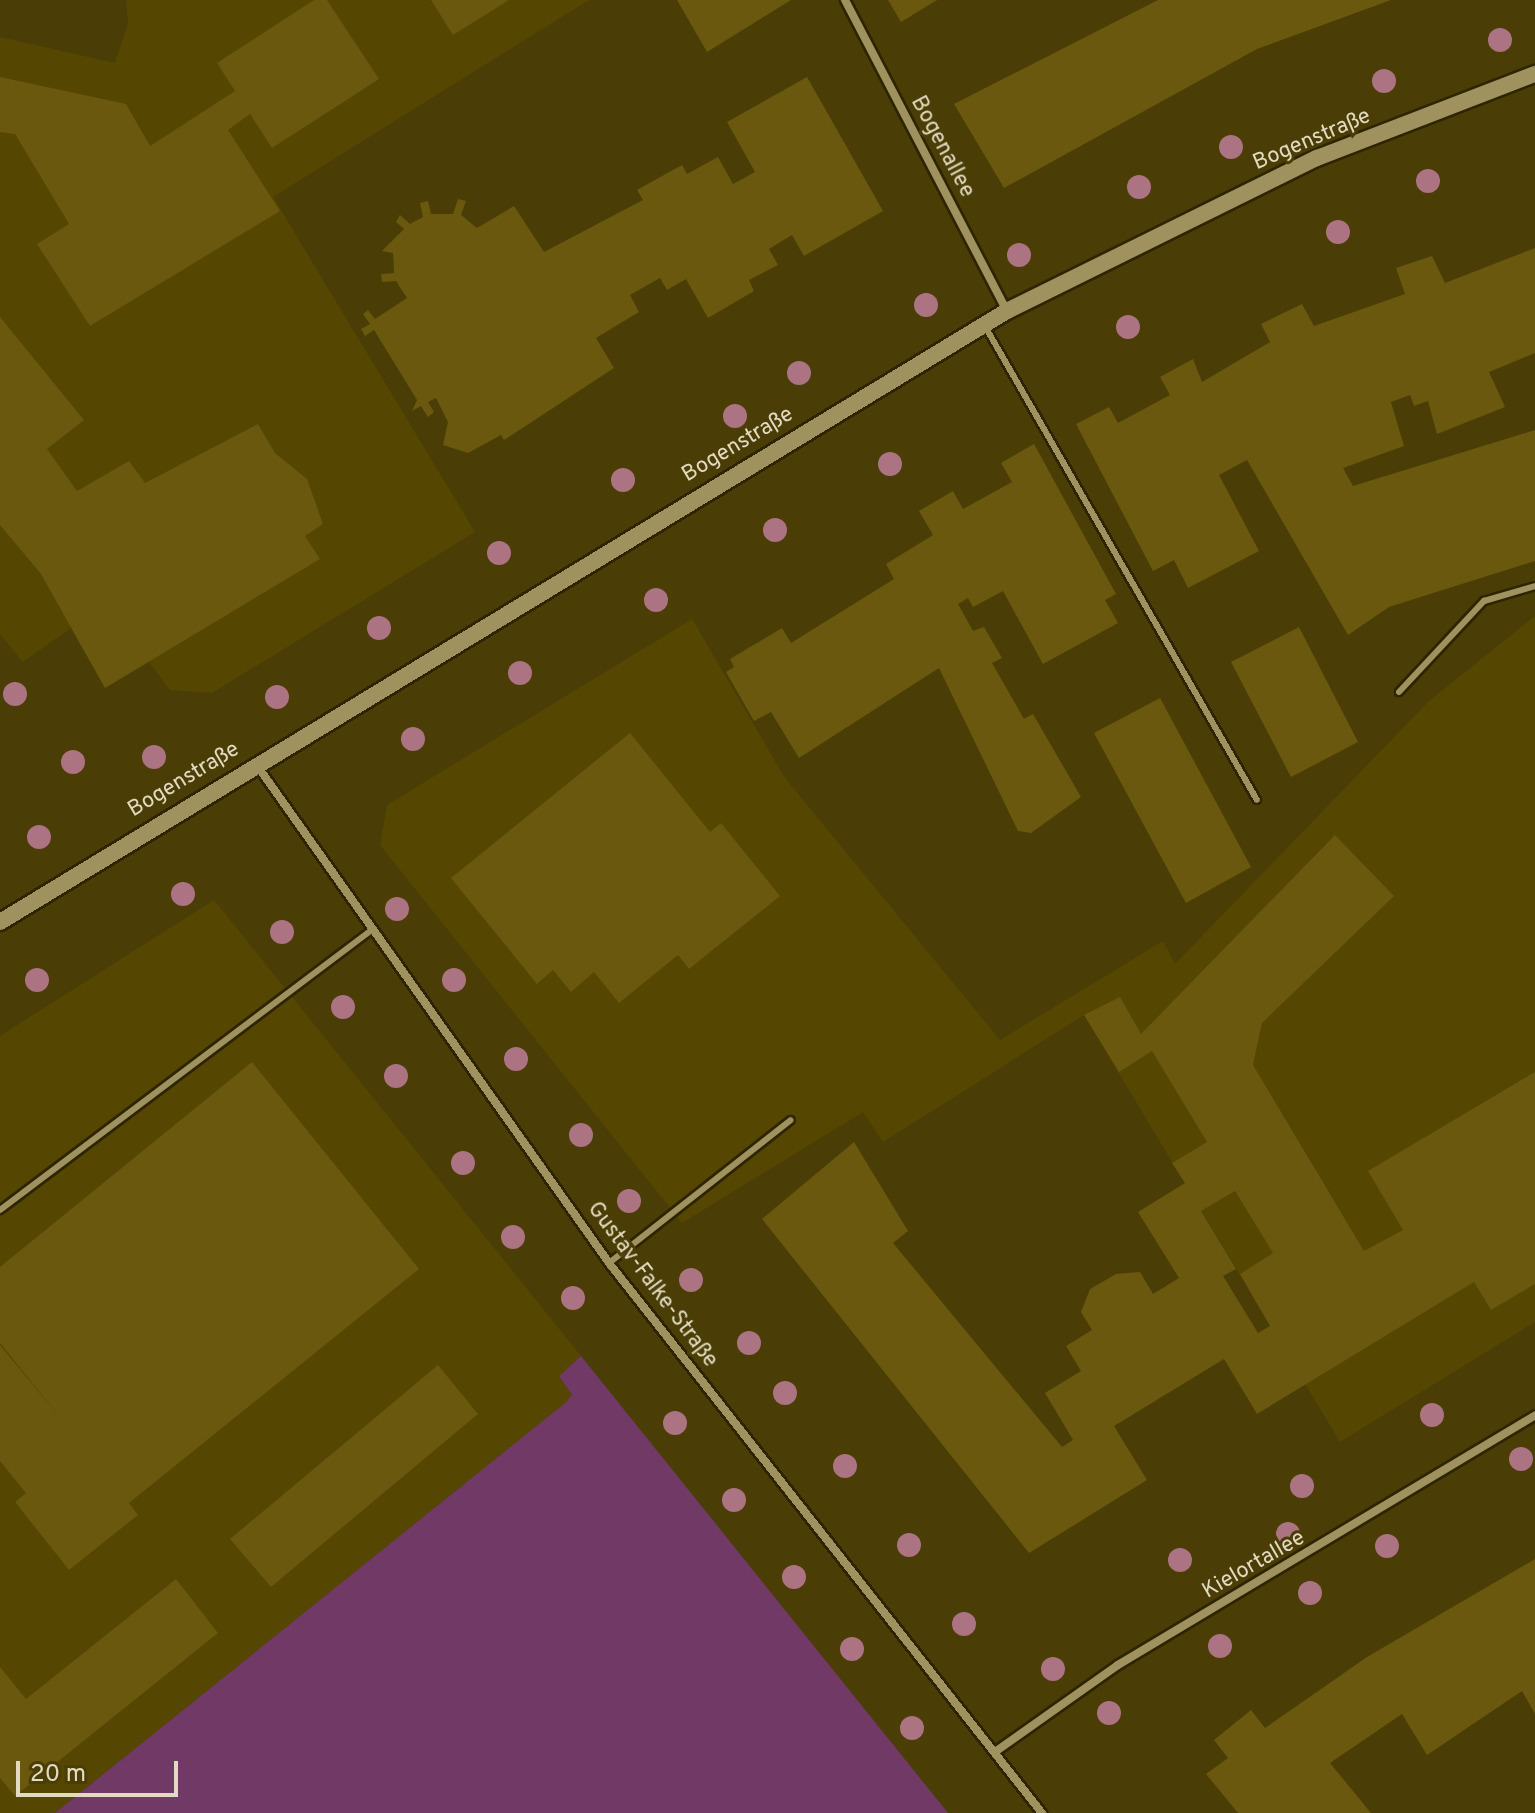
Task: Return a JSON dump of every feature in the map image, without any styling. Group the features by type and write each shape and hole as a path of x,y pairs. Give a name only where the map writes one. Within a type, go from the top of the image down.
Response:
{"street":[{"name":"Bogenallee","path":"845,0 1007,311"},
{"name":"Bogenstraße","path":"0,922 255,763 1007,311 1317,158 1535,74"},
{"name":"Gustav-Falke-Straße","path":"255,763 609,1263 1042,1813"},
{"name":"Kielortallee","path":"995,1752 1118,1665 1535,1415"}],"lane":[{"path":"984,324 1257,800"},
{"path":"1399,692 1484,601 1535,586"},
{"path":"0,1210 371,930"},
{"path":"609,1263 791,1120"}],"shaded area":[{"path":"126,0 589,0 273,197 475,532 212,693 170,690 148,661 105,688 71,628 23,662 0,634 0,37 115,63 128,23"},
{"path":"1535,616 1535,1322 1340,1442 1084,1015 883,1142 863,1112 682,1223 380,845 387,805 692,619 785,778 1000,1040 1163,941 1175,964 1429,701"},
{"path":"214,900 581,1356 559,1376 572,1395 55,1813 0,1813 0,1036"},
{"path":"581,1356 948,1813 55,1813 565,1403 572,1395 559,1376"}],"building":[{"path":"314,0 327,0 379,79 272,148 250,114 228,130 280,211 90,326 37,244 69,224 15,134 0,132 0,77 126,104 150,146 235,91 217,63"},
{"path":"431,0 509,0 453,35"},
{"path":"677,0 791,0 707,52"},
{"path":"888,0 937,0 901,22"},
{"path":"1158,0 1391,0 1257,49 1004,188 954,104"},
{"path":"807,77 883,211 804,256 792,235 769,249 778,265 749,280 754,291 708,318 686,279 667,290 660,278 630,295 639,312 596,338 614,368 504,440 501,435 468,453 443,445 448,422 436,398 428,402 434,412 428,417 421,406 412,411 417,400 374,330 365,336 361,329 370,324 363,314 368,310 375,319 407,298 396,281 382,282 381,274 394,273 393,253 382,251 404,229 396,222 400,215 410,224 423,217 420,203 428,201 431,214 453,214 458,199 466,201 461,215 477,228 514,206 544,252 643,200 637,190 682,165 687,174 718,157 733,184 755,172 727,122"},
{"path":"1535,248 1535,353 1489,372 1505,407 1437,434 1428,401 1414,406 1410,395 1391,402 1404,446 1343,468 1353,486 1535,430 1535,561 1389,607 1348,635 1247,460 1219,475 1259,551 1188,588 1174,560 1153,571 1076,424 1109,407 1118,423 1170,395 1160,377 1193,359 1202,382 1270,342 1261,324 1302,304 1314,326 1405,294 1396,268 1432,256 1445,283"},
{"path":"0,317 84,420 47,449 77,491 129,461 145,483 258,424 275,453 307,479 323,524 305,536 320,559 105,688 41,574 0,525"},
{"path":"1034,444 1116,594 1105,600 1118,623 1043,664 1003,591 973,607 968,598 958,604 973,631 984,627 1002,658 992,663 1024,719 1033,714 1081,797 1031,833 1018,831 939,668 799,758 771,712 754,721 726,672 734,667 730,659 782,628 791,643 894,579 886,564 933,535 919,511 953,491 963,509 1012,482 1001,463"},
{"path":"1299,627 1358,742 1291,777 1231,662"},
{"path":"1160,698 1251,867 1186,903 1094,733"},
{"path":"630,733 710,832 721,823 780,896 689,969 678,955 619,1003 594,972 571,992 553,970 537,984 451,878"},
{"path":"1335,835 1394,896 1262,1023 1253,1065 1364,1251 1403,1230 1368,1171 1535,1072 1535,1284 1491,1310 1474,1282 1257,1414 1224,1359 1114,1426 1147,1480 1029,1553 762,1219 854,1142 908,1231 893,1243 1062,1447 1073,1440 1045,1393 1081,1371 1066,1346 1092,1330 1081,1312 1090,1289 1116,1274 1140,1272 1153,1294 1179,1278 1138,1212 1185,1183 1172,1163 1207,1142 1152,1051 1119,1072 1084,1015 1120,997 1141,1034","holes":["1235,1191 1273,1253 1240,1274 1270,1326 1258,1333 1223,1276 1236,1269 1201,1211"]},
{"path":"252,1062 419,1269 129,1503 138,1515 69,1570 15,1502 26,1493 0,1461 0,1345 62,1420 0,1343 0,1267"},
{"path":"438,1365 478,1414 271,1587 230,1539"},
{"path":"1535,1559 1535,1714 1522,1691 1427,1755 1402,1714 1330,1763 1371,1813 1238,1813 1206,1774 1228,1758 1214,1740 1251,1710 1265,1728 1367,1657"},
{"path":"176,1579 218,1633 15,1796 0,1778 0,1667 26,1699"}]}
